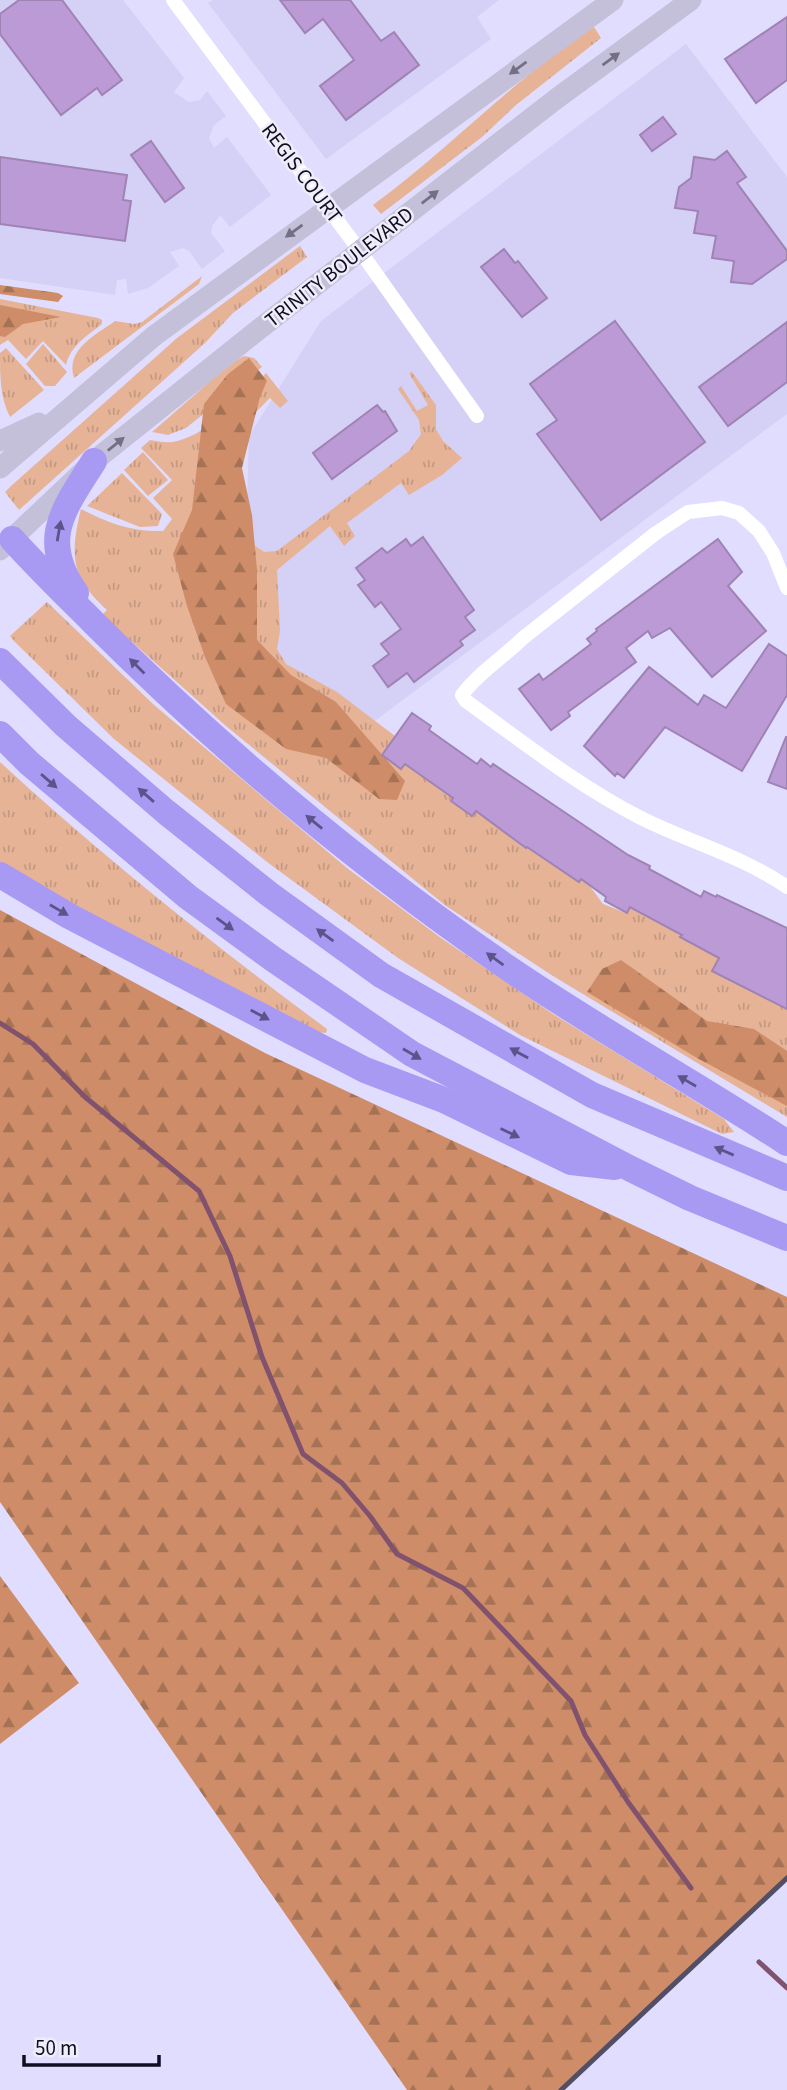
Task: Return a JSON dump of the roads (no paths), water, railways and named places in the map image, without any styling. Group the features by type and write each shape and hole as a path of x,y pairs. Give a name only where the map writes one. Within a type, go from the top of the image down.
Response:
{"highway":[{"path":"94,461 62,513 56,549 61,568 69,583 105,634"},
{"path":"4,538 168,697 317,825 424,908 565,1006 787,1143"},
{"path":"0,661 66,726 166,812 269,894 381,975 593,1095 787,1178"},
{"path":"0,733 29,764 188,897 345,1010 412,1054 690,1198 787,1238"},
{"path":"0,875 69,916 365,1070 444,1100 570,1162 631,1169"}],"main road":[{"path":"0,468 153,337 613,0"},
{"name":"TRINITY BOULEVARD","path":"4,538 94,461 360,251 556,99 691,0"},
{"path":"0,440 29,429 72,405"}],"street":[{"name":"REGIS COURT","path":"173,0 360,251 477,416"},
{"path":"787,588 773,553 760,531 743,516 722,508 688,512 656,533 523,638 470,684 462,695 466,701 557,768 640,817 766,873 787,887"}],"waterway":[{"path":"0,1023 33,1044 85,1097 199,1191 230,1256 262,1357 303,1454 342,1483 397,1554 463,1588 571,1701 585,1735 628,1802 691,1888"},
{"path":"759,1962 787,1988"}],"railway":[{"path":"561,2090 787,1878"}]}
